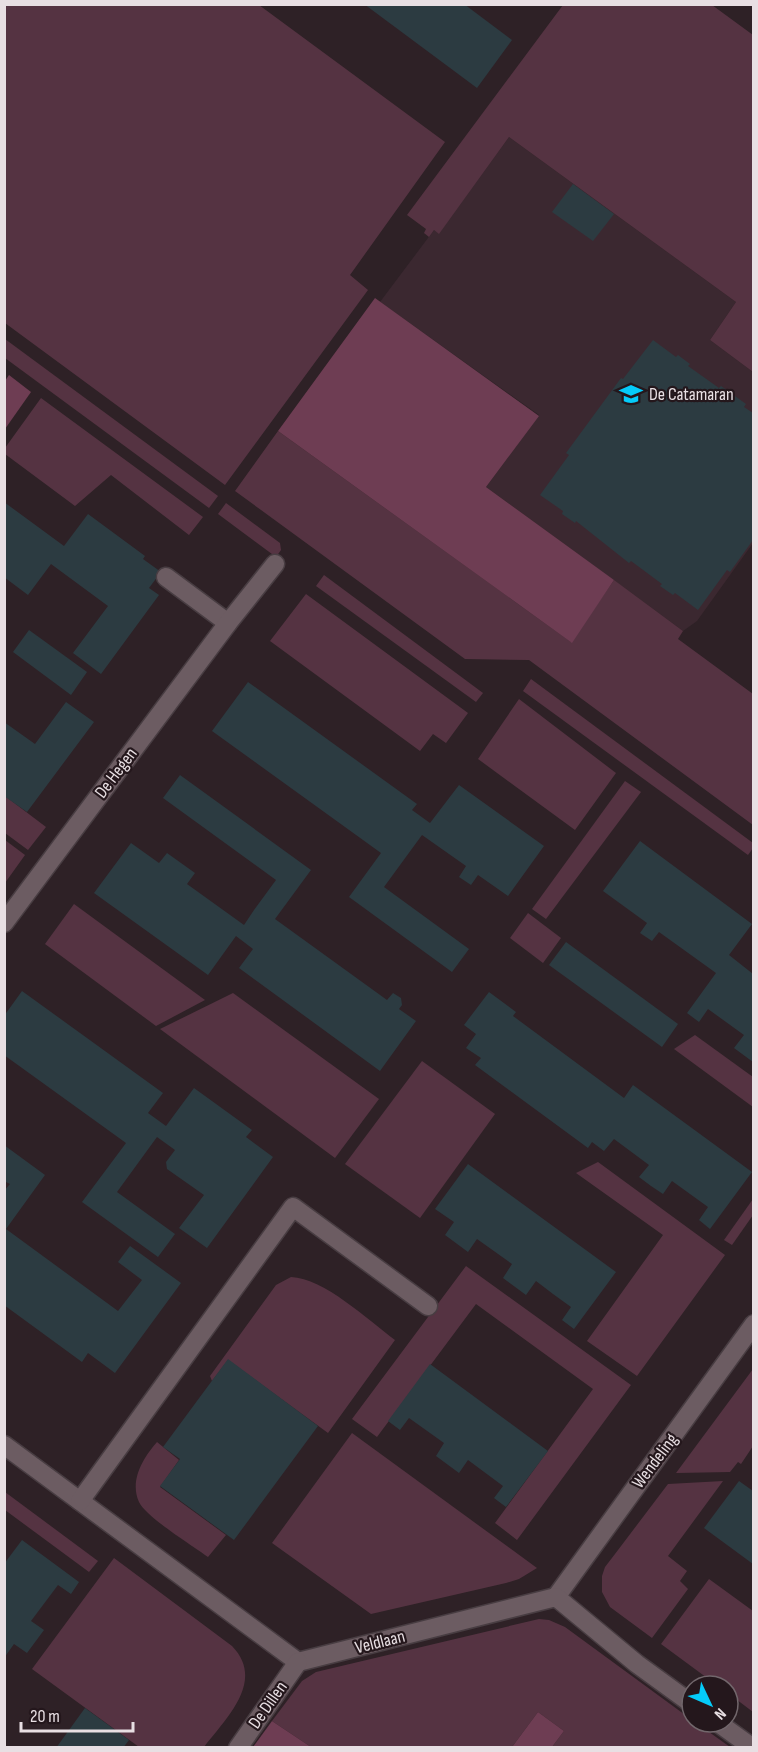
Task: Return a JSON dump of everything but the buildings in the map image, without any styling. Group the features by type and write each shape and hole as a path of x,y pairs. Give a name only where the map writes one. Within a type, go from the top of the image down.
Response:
{"street":[{"name":"De Hegen","path":"4,923 228,622 275,564"},
{"path":"166,577 228,622"},
{"path":"80,1501 293,1208 428,1306"},
{"name":"Wendeling","path":"556,1598 753,1324"},
{"path":"4,1445 298,1662"},
{"path":"556,1598 637,1664 680,1695"},
{"name":"Veldlaan","path":"298,1662 556,1598"},
{"name":"De Dillen","path":"237,1748 298,1662"},
{"path":"734,1734 753,1748"}],"shaded area":[{"path":"5,4 259,5 445,142 350,275 368,290 225,485 5,323"},
{"path":"563,5 712,5 753,35 753,372 710,340 736,302 509,137 439,234 434,230 429,237 424,233 426,229 407,215"},
{"name":"De Catamaran","path":"509,137 736,302 710,340 753,372 753,543 697,621 683,631 486,487 539,415 380,302 434,230 439,233"},
{"path":"375,298 539,416 486,487 614,580 572,643 278,431"},
{"path":"5,339 218,496 209,508 5,358"},
{"path":"9,375 31,392 5,429 5,381"},
{"path":"41,398 203,517 189,535 111,475 75,506 5,454 5,448"},
{"path":"278,431 571,642 614,580 683,631 678,639 753,694 753,825 529,660 465,659 235,491"},
{"path":"226,503 280,543 281,550 276,557 218,514"},
{"path":"324,575 483,693 476,702 316,586"},
{"path":"306,594 468,713 446,743 433,734 420,751 270,641"},
{"path":"531,679 753,843 753,848 748,855 523,691"},
{"path":"519,699 616,773 575,830 478,759"},
{"path":"625,781 641,792 546,919 532,909"},
{"path":"5,796 46,827 28,850 5,833"},
{"path":"5,840 25,855 5,883"},
{"path":"74,904 205,1000 156,1026 45,944"},
{"path":"528,913 561,938 543,963 510,938"},
{"path":"233,993 379,1099 335,1158 160,1029"},
{"path":"695,1035 753,1077 753,1107 674,1049"},
{"path":"422,1061 495,1114 420,1218 345,1164"},
{"path":"598,1162 725,1255 637,1376 587,1341 663,1235 576,1173"},
{"path":"753,1199 753,1215 732,1245 724,1240"},
{"path":"466,1266 631,1385 517,1540 495,1523 593,1389 476,1304 377,1437 352,1419"},
{"path":"291,1277 304,1279 331,1292 395,1340 328,1433 228,1360 212,1381 210,1376 276,1285"},
{"path":"753,1369 753,1446 741,1464 738,1462 730,1472 676,1473"},
{"path":"352,1433 537,1568 519,1579 506,1583 371,1614 272,1543"},
{"path":"157,1442 179,1460 160,1487 226,1535 208,1557 160,1523 139,1502 136,1485 139,1469"},
{"path":"723,1481 668,1556 687,1571 680,1581 688,1589 652,1638 610,1607 602,1592 602,1576 605,1567 668,1484"},
{"path":"5,1492 98,1561 89,1572 5,1510"},
{"path":"114,1558 232,1646 241,1659 245,1672 244,1686 239,1699 204,1747 139,1747 32,1669"},
{"path":"709,1579 753,1611 753,1712 740,1702 740,1674 702,1674 661,1644"},
{"path":"539,1619 549,1620 565,1627 680,1711 680,1734 712,1734 730,1747 552,1747 564,1731 538,1712 512,1747 311,1747 272,1721 302,1681 316,1672"},
{"path":"538,1712 564,1731 552,1747 512,1747"},
{"path":"272,1721 311,1747 253,1747"}],"place":[{"name":"De Catamaran","path":"631,394"}]}
